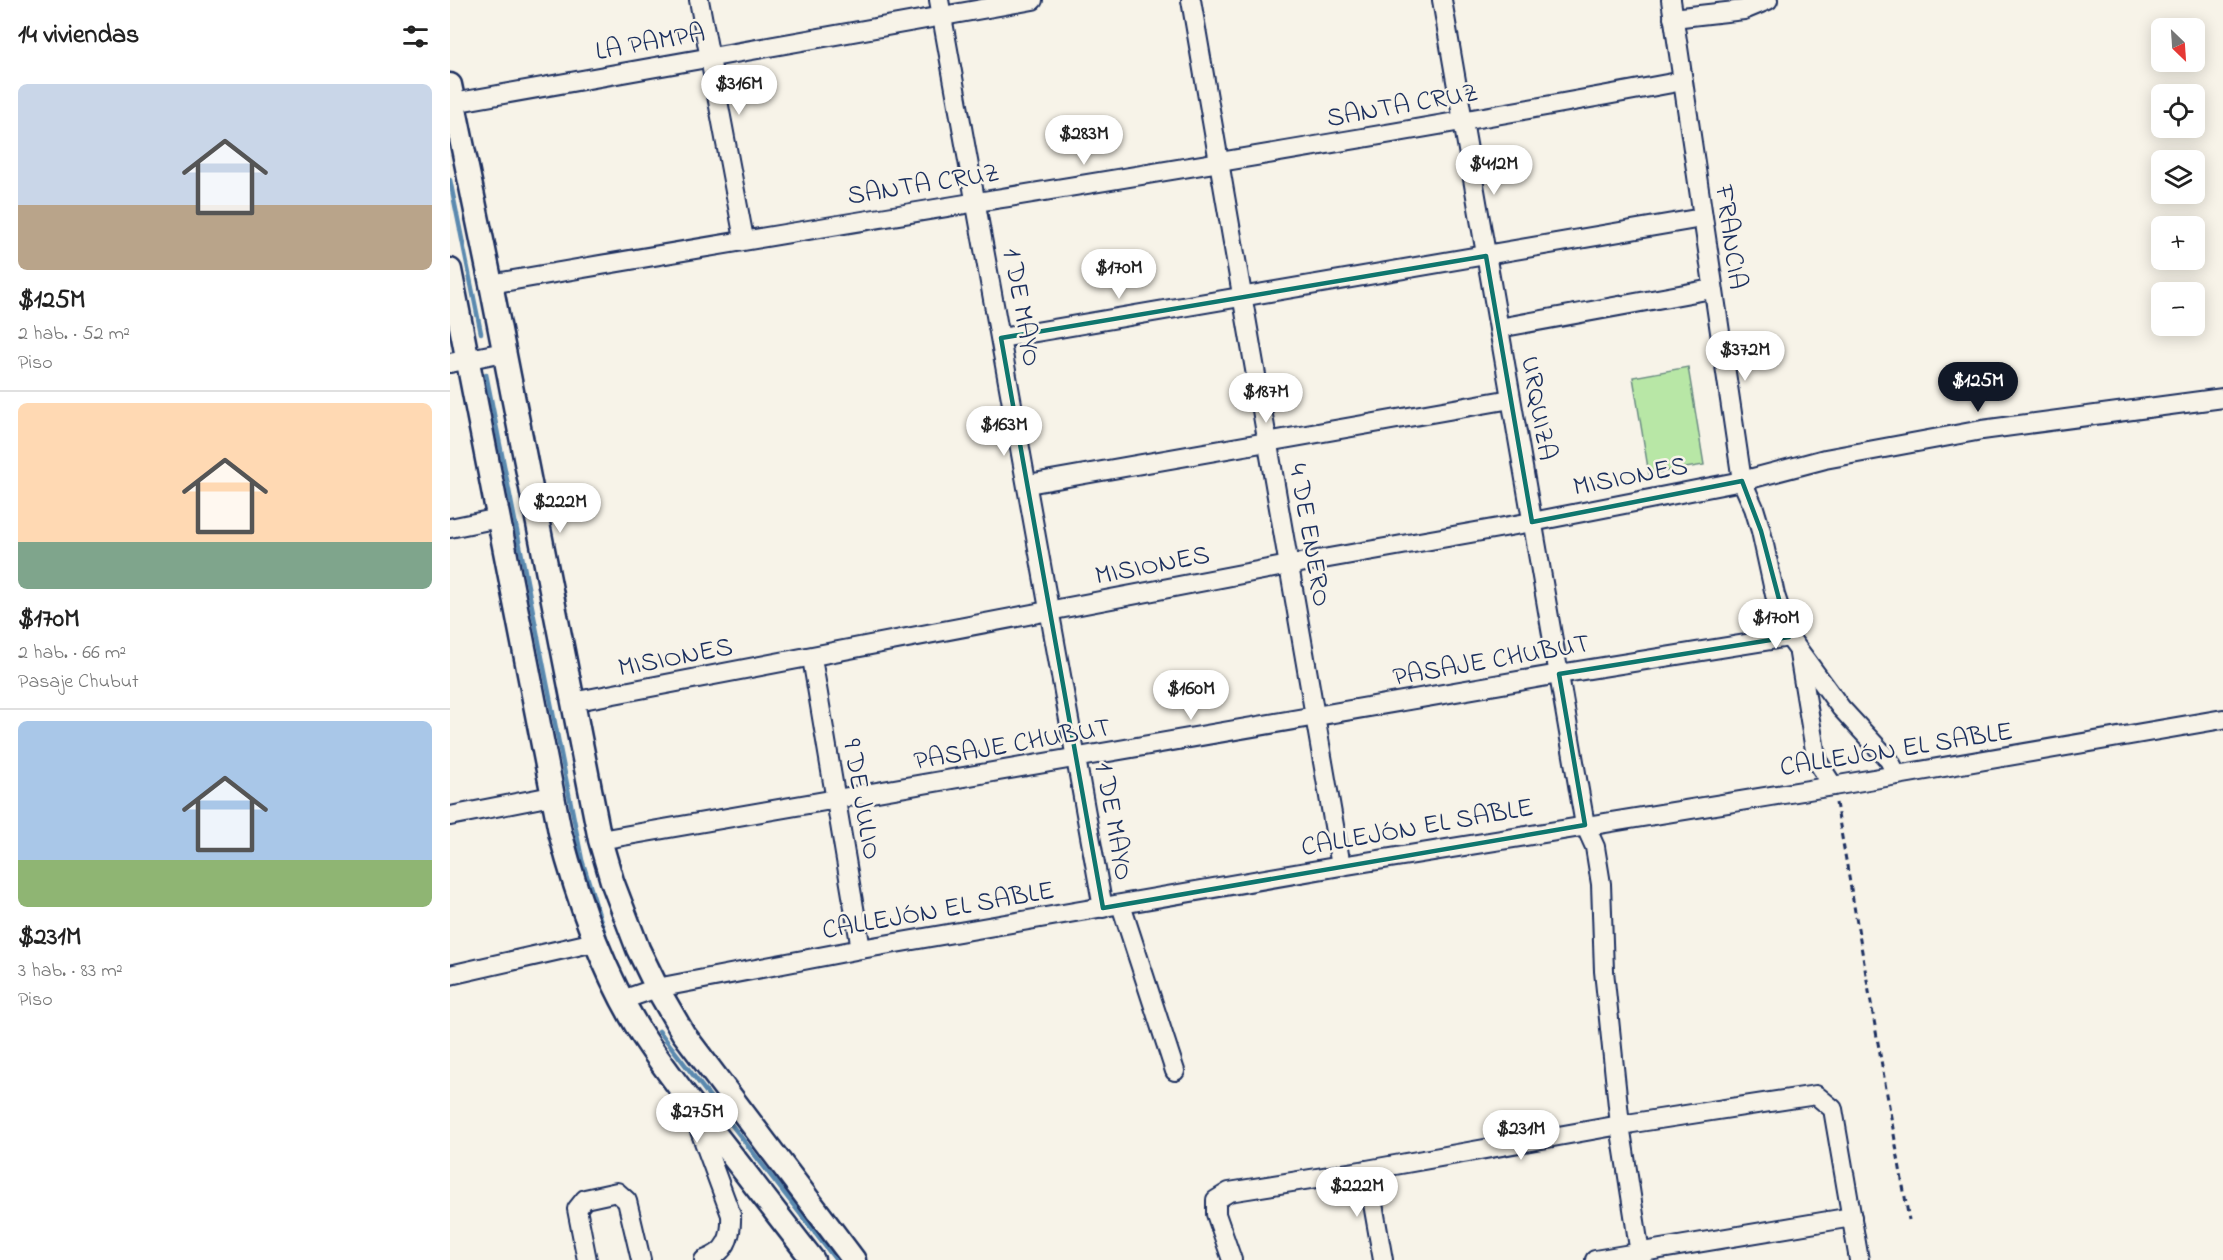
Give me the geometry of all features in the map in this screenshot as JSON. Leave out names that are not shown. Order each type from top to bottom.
[{"type":"main road","points":[[452,94],[600,840],[624,915],[657,988],[683,1033],[854,1260]]},
{"type":"main road","points":[[450,270],[459,361],[499,518],[552,796],[568,864],[595,942],[622,1000],[640,1031],[688,1099],[813,1260]]},
{"type":"street","points":[[699,0],[744,239]]},
{"type":"street","name":"LA PAMPA","points":[[452,94],[710,58],[940,8],[1033,0]]},
{"type":"street","name":"4 DE ENERO","points":[[1191,0],[1341,866]]},
{"type":"street","name":"URQUIZA","points":[[1442,0],[1585,825],[1595,847],[1601,884],[1604,971],[1620,1125],[1640,1256]]},
{"type":"street","points":[[1672,9],[1744,10],[1768,0]]},
{"type":"street","name":"1 DE MAYO","points":[[940,8],[1076,759],[1112,906],[1175,1071]]},
{"type":"street","name":"FRANCIA","points":[[1672,9],[1742,481],[1754,508],[1775,595],[1794,644]]},
{"type":"street","name":"SANTA CRUZ","points":[[491,284],[744,239],[1463,122],[1683,81]]},
{"type":"street","points":[[1001,338],[1702,218]]},
{"type":"street","points":[[1498,328],[1712,289]]},
{"type":"street","points":[[459,361],[504,352]]},
{"type":"street","name":"MISIONES","points":[[572,702],[812,658],[1289,565],[1532,522],[1742,481],[1825,459],[1972,432],[2223,398]]},
{"type":"street","points":[[1028,484],[1511,399]]},
{"type":"street","points":[[450,528],[499,518]]},
{"type":"street","points":[[1794,644],[1847,715],[1889,760],[1897,775]]},
{"type":"street","points":[[1794,644],[1815,750],[1819,764],[1833,786]]},
{"type":"street","name":"PASAJE CHUBUT","points":[[600,840],[1559,675],[1794,644]]},
{"type":"street","name":"9 DE JULIO","points":[[812,658],[861,949]]},
{"type":"street","name":"CALLEJÓN EL SABLE","points":[[622,1000],[657,988],[861,949],[1341,866],[1833,786],[2223,719]]},
{"type":"street","points":[[450,816],[552,796]]},
{"type":"street","points":[[450,975],[595,942]]},
{"type":"street","points":[[1232,1260],[1216,1214],[1216,1200],[1228,1192],[1620,1125],[1816,1095],[1833,1109],[1858,1260]]},
{"type":"street","points":[[688,1099],[731,1215],[732,1232],[725,1248],[712,1258],[704,1260]]},
{"type":"street","points":[[1367,1170],[1383,1260]]},
{"type":"street","points":[[588,1260],[577,1209],[585,1199],[617,1192],[627,1201],[641,1260]]},
{"type":"street","points":[[1595,1260],[1640,1256],[1852,1217]]},
{"type":"path","points":[[1833,786],[1909,1220]]},
{"type":"highlighted area","points":[[1486,256],[1532,522],[1742,481],[1761,531],[1789,637],[1559,674],[1585,825],[1103,908],[1001,338]]},
{"type":"green space","points":[[1688,367],[1704,465],[1649,474],[1633,377]]},
{"type":"waterway","points":[[450,180],[481,333]]},
{"type":"waterway","points":[[486,374],[582,860],[607,941]]},
{"type":"waterway","points":[[659,1031],[836,1260]]}]
